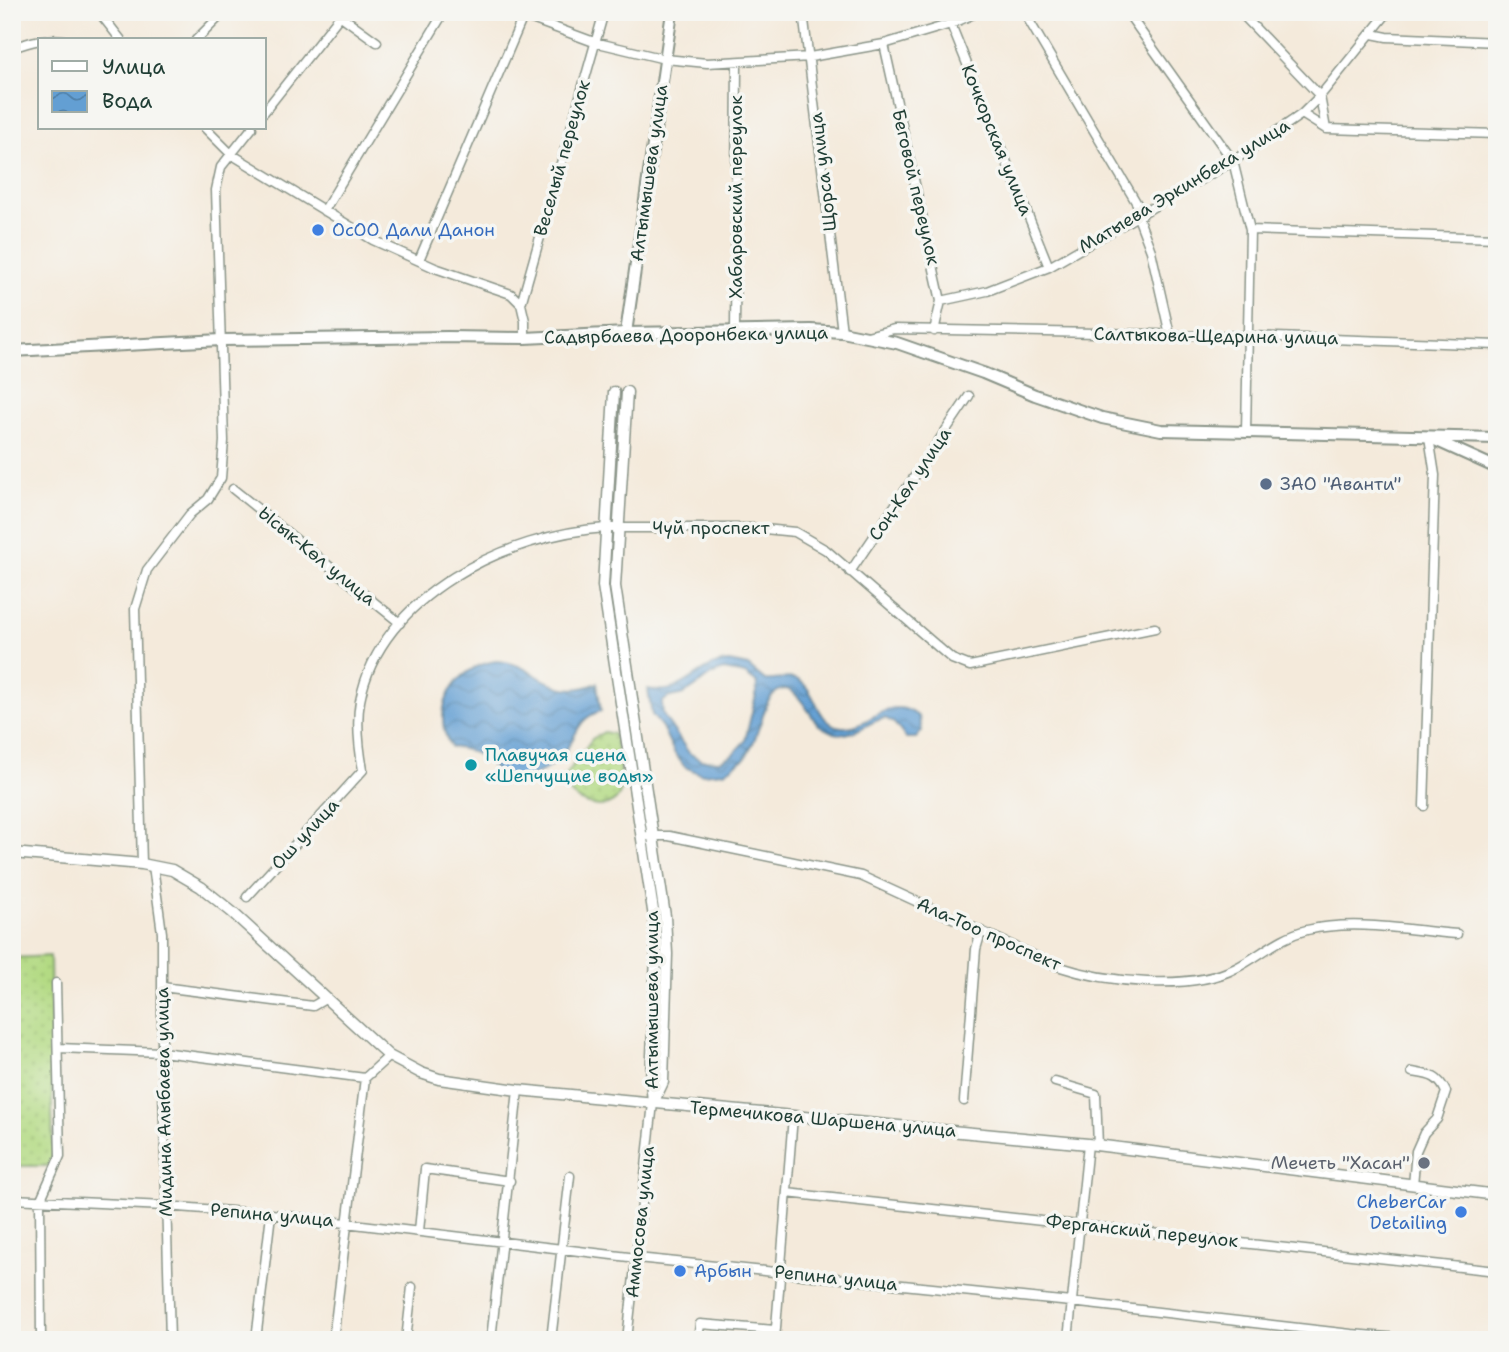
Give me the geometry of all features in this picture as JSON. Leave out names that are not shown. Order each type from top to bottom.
[{"type":"main road","name":"Алтымышева улица","points":[[626,333],[672,12]]},
{"type":"main road","name":"Садырбаева Дооронбека улица","points":[[12,351],[221,341],[525,338],[736,331],[842,332],[898,344],[944,359],[1101,418],[1161,430],[1497,438]]},
{"type":"main road","name":"Садырбаева Дооронбека улица","points":[[1429,437],[1497,468]]},
{"type":"street","points":[[99,12],[118,38]]},
{"type":"street","points":[[198,38],[224,12]]},
{"type":"street","points":[[324,211],[444,12]]},
{"type":"street","points":[[513,12],[594,43],[665,59],[707,63],[810,57],[884,44],[951,24],[978,12]]},
{"type":"street","name":"Веселый переулок","points":[[521,304],[604,12]]},
{"type":"street","name":"Щорса улица","points":[[803,12],[842,332]]},
{"type":"street","name":"Кочкорская улица","points":[[946,12],[1049,267]]},
{"type":"street","points":[[1024,12],[1141,216],[1170,335]]},
{"type":"street","points":[[1127,12],[1233,161],[1250,230],[1246,432]]},
{"type":"street","points":[[1240,12],[1320,96],[1326,129]]},
{"type":"street","name":"Матыева Эркинбека улица","points":[[941,301],[987,290],[1049,267],[1233,161],[1301,114],[1320,96],[1388,12]]},
{"type":"street","points":[[266,109],[342,14],[377,42]]},
{"type":"street","points":[[419,260],[524,15]]},
{"type":"street","points":[[1372,34],[1497,42]]},
{"type":"street","points":[[12,48],[38,40]]},
{"type":"street","name":"Беговой переулок","points":[[884,44],[941,301],[934,331]]},
{"type":"street","name":"Хабаровский переулок","points":[[736,331],[737,63]]},
{"type":"street","points":[[1301,114],[1326,129],[1497,134]]},
{"type":"street","points":[[207,130],[231,154],[373,240],[435,268],[511,294],[521,304],[525,338]]},
{"type":"street","name":"Мидина Алыбаева улица","points":[[170,1340],[165,1206],[162,933],[147,865],[135,609],[147,570],[190,514],[208,499],[220,478],[224,441],[216,190],[221,167],[250,130]]},
{"type":"street","points":[[1250,230],[1497,238]]},
{"type":"street","name":"Салтыкова-Щедрина улица","points":[[866,337],[894,329],[1249,336],[1497,345]]},
{"type":"street","name":"Алтымышева улица","points":[[614,392],[603,571],[604,594],[654,917],[656,955],[651,1082],[653,1103]]},
{"type":"street","name":"Алтымышева улица","points":[[627,392],[615,593],[654,835],[665,916],[667,954],[663,1082],[653,1103]]},
{"type":"street","name":"Соң-Көл улица","points":[[850,572],[969,396]]},
{"type":"street","points":[[1424,806],[1435,475],[1429,437]]},
{"type":"street","name":"Ысык-Көл улица","points":[[233,489],[400,624]]},
{"type":"street","name":"Чүй проспект","points":[[363,771],[358,736],[360,699],[374,662],[400,624],[418,604],[454,577],[492,556],[526,542],[562,533],[606,528],[783,529],[794,532],[816,543],[952,659],[970,666],[1155,628]]},
{"type":"street","name":"Ош улица","points":[[247,897],[363,771]]},
{"type":"street","name":"Ала-Тоо проспект","points":[[642,836],[654,835],[853,873],[1073,971],[1170,983],[1204,980],[1222,974],[1283,939],[1320,928],[1351,925],[1457,934]]},
{"type":"street","name":"Термечикова Шаршена улица","points":[[12,853],[147,865],[172,870],[201,887],[232,912],[389,1056],[439,1079],[518,1090],[1093,1145],[1497,1195]]},
{"type":"street","points":[[964,1101],[976,949],[981,932]]},
{"type":"street","points":[[41,1340],[40,1201],[60,1156],[56,983]]},
{"type":"street","points":[[162,987],[313,1006],[325,999]]},
{"type":"street","points":[[58,1048],[162,1052],[365,1078]]},
{"type":"street","points":[[333,1340],[365,1078],[389,1056]]},
{"type":"street","points":[[1412,1072],[1429,1074],[1441,1081],[1446,1092],[1437,1119],[1424,1133],[1416,1151],[1413,1185]]},
{"type":"street","points":[[1055,1082],[1096,1094],[1093,1145],[1079,1224],[1068,1340]]},
{"type":"street","points":[[491,1340],[518,1090]]},
{"type":"street","name":"Аммосова улица","points":[[627,1340],[653,1103]]},
{"type":"street","points":[[775,1340],[793,1116]]},
{"type":"street","points":[[419,1231],[425,1169],[510,1181]]},
{"type":"street","points":[[551,1340],[570,1176]]},
{"type":"street","name":"Ферганский переулок","points":[[787,1193],[1497,1271]]},
{"type":"street","name":"Репина улица","points":[[12,1199],[271,1214],[637,1258],[1423,1340]]},
{"type":"street","points":[[256,1340],[271,1214]]},
{"type":"street","points":[[406,1340],[412,1287]]},
{"type":"street","points":[[698,1340],[700,1324],[775,1329]]},
{"type":"green space","points":[[604,732],[614,734],[621,770],[621,790],[609,804],[590,805],[572,795],[564,778],[592,739]]},
{"type":"green space","points":[[50,956],[53,1166],[12,1166],[12,958]]},
{"type":"water","points":[[496,661],[523,668],[556,686],[568,689],[597,683],[601,711],[582,723],[565,751],[550,766],[533,775],[513,780],[502,781],[493,767],[481,757],[467,750],[451,747],[445,733],[443,718],[450,692],[469,672]]},
{"type":"water","points":[[729,662],[748,666],[765,680],[798,680],[810,692],[821,714],[833,725],[852,726],[879,713],[898,708],[908,710],[919,717],[922,731],[916,738],[906,738],[894,723],[885,718],[852,732],[834,733],[819,725],[797,696],[784,689],[776,692],[768,701],[745,758],[724,772],[701,774],[685,767],[675,754],[662,727],[652,715],[648,689],[671,689],[717,664]],"holes":[[[724,670],[745,674],[757,683],[745,741],[732,755],[720,761],[701,760],[689,753],[663,715],[664,700],[683,694]]]},
{"type":"place","name":"ОсОО Дали Данон","points":[[318,230]]},
{"type":"place","name":"ЗАО \"Аванти\"","points":[[1266,484]]},
{"type":"place","name":"Плавучая сцена «Шепчущие воды»","points":[[471,765]]},
{"type":"place","name":"Мечеть \"Хасан\"","points":[[1424,1163]]},
{"type":"place","name":"CheberCar Detailing","points":[[1461,1212]]},
{"type":"place","name":"Арбын","points":[[680,1271]]}]
